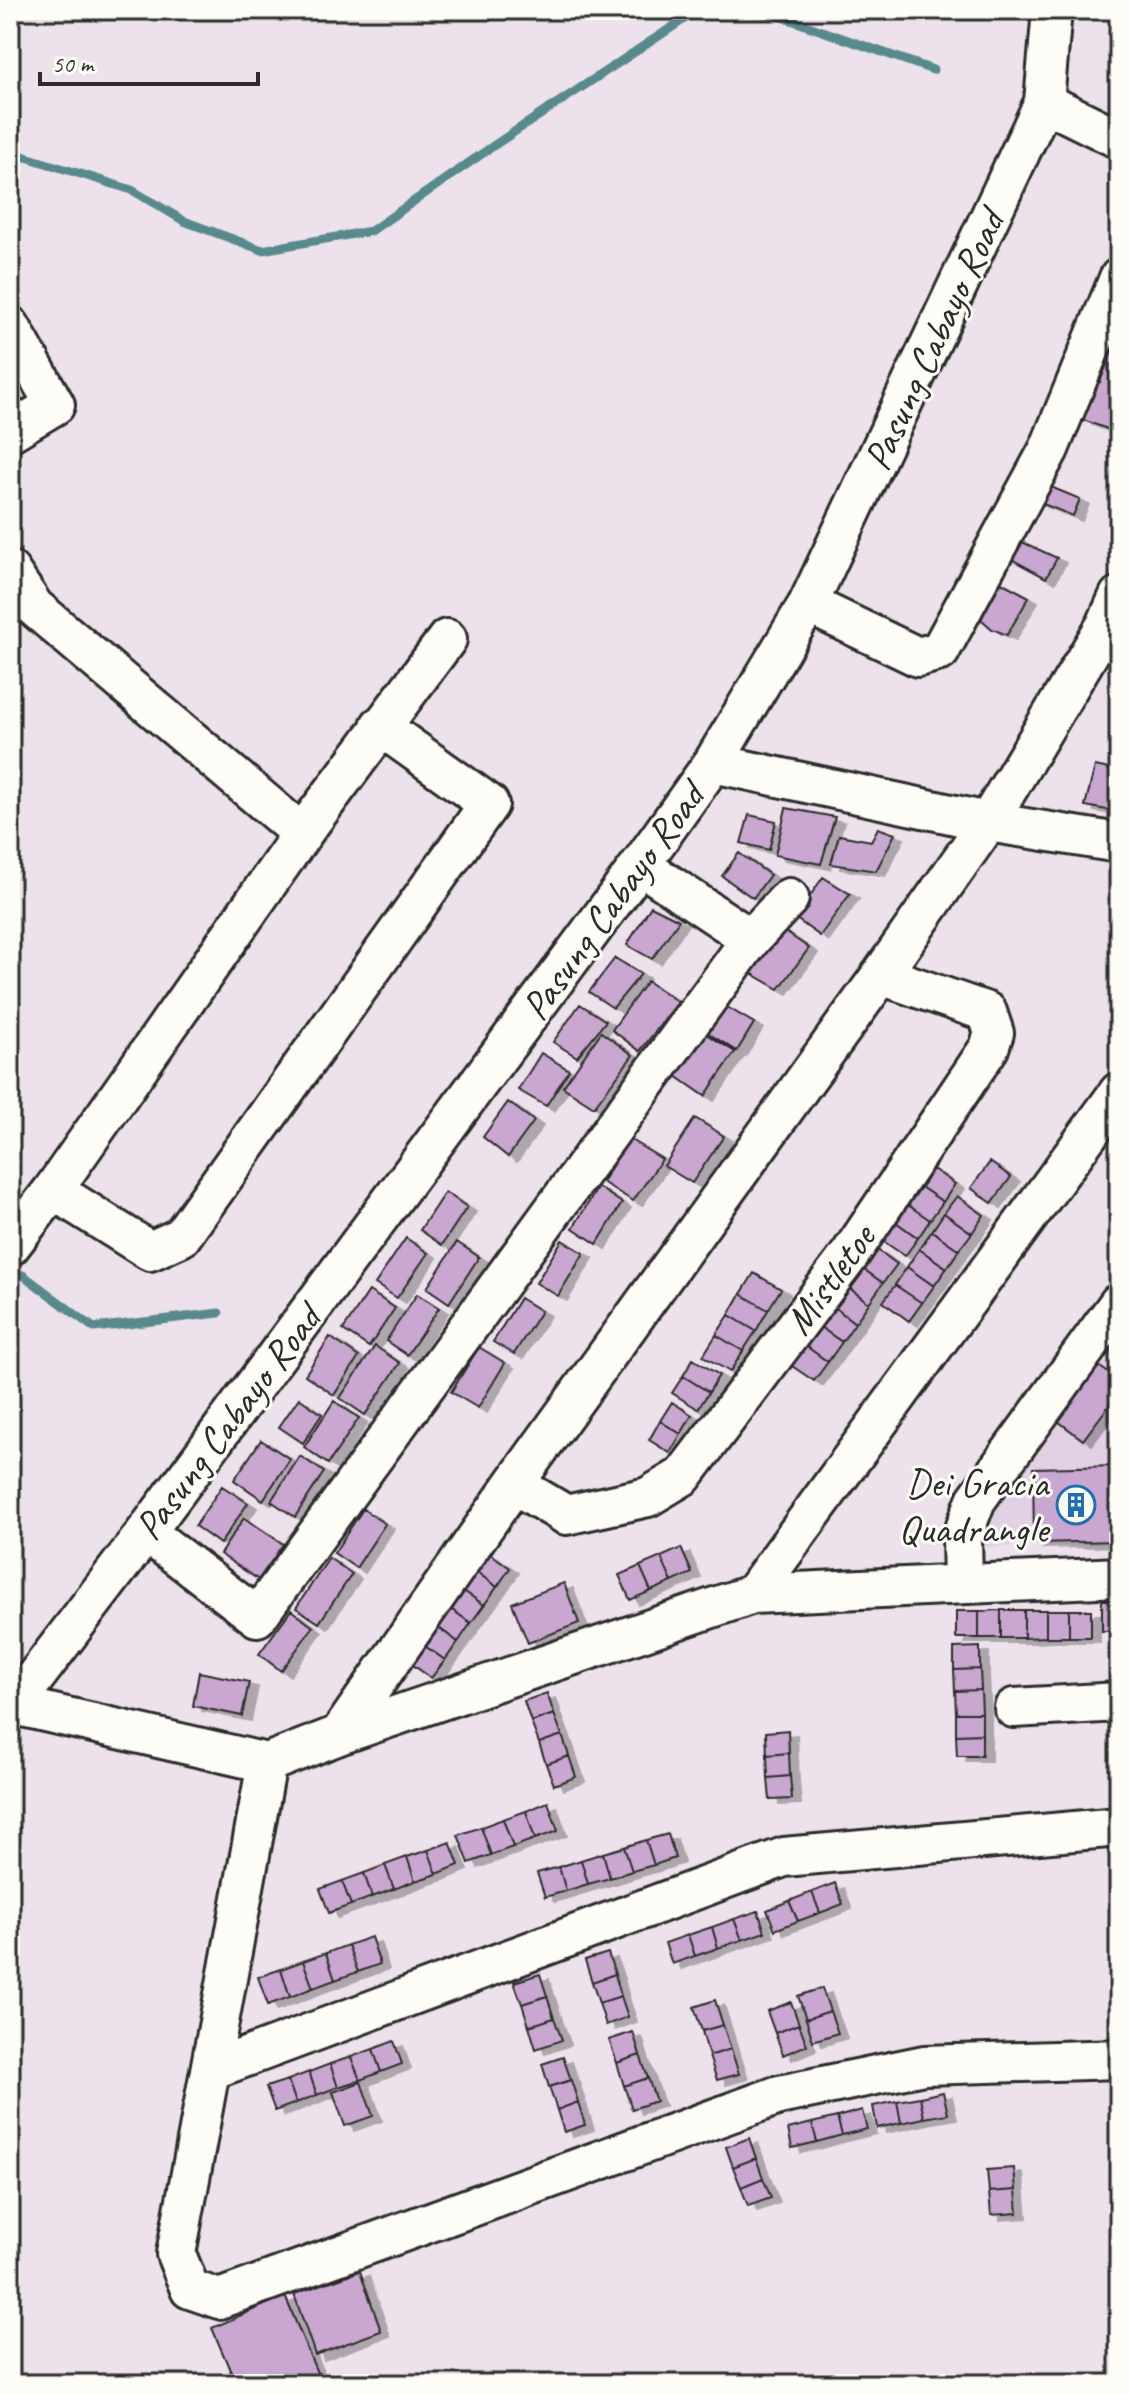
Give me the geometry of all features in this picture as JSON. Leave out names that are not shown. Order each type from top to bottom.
[{"type":"street","name":"Pasung Cabayo Road","points":[[12,1704],[146,1532],[713,763],[808,604],[1044,102],[1052,10]]},
{"type":"street","points":[[1044,102],[1119,139]]},
{"type":"street","points":[[808,604],[918,657],[940,651],[1049,449],[1119,278]]},
{"type":"street","points":[[10,326],[55,405],[10,432]]},
{"type":"street","points":[[10,571],[22,610],[302,834]]},
{"type":"street","points":[[339,1735],[514,1484],[988,822],[1115,617]]},
{"type":"street","points":[[10,1246],[53,1190],[302,834],[447,639]]},
{"type":"street","points":[[53,1190],[150,1251],[181,1237],[489,804],[380,726]]},
{"type":"street","points":[[713,763],[988,822],[1119,843]]},
{"type":"street","points":[[640,865],[751,939]]},
{"type":"street","points":[[146,1532],[257,1617],[751,939],[789,898]]},
{"type":"street","name":"Mistletoe","points":[[514,1484],[566,1515],[648,1497],[683,1476],[849,1256],[989,1048],[994,1033],[987,1012],[881,975]]},
{"type":"street","points":[[753,1594],[1119,1092]]},
{"type":"street","points":[[963,1583],[962,1537],[976,1500],[1119,1303]]},
{"type":"street","points":[[12,1704],[267,1763],[339,1735],[753,1594],[1119,1577]]},
{"type":"street","points":[[1014,1708],[1119,1702]]},
{"type":"street","points":[[267,1763],[176,2254],[190,2289],[219,2299],[779,2095],[924,2065],[1119,2059]]},
{"type":"street","points":[[211,2070],[784,1857],[1119,1827]]},
{"type":"shaded area","points":[[1119,1316],[1119,1544],[974,1547],[992,1503]]},
{"type":"building","points":[[1119,334],[1119,411],[1110,430],[1083,420],[1090,402],[1077,396],[1085,377],[1100,382]]},
{"type":"building","points":[[1046,485],[1080,499],[1073,516],[1038,502]]},
{"type":"building","points":[[1020,541],[1057,558],[1046,578],[1011,559]]},
{"type":"building","points":[[1001,582],[1029,597],[1007,635],[992,629],[981,619]]},
{"type":"building","points":[[1095,766],[1119,771],[1119,820],[1112,818],[1113,811],[1085,806]]},
{"type":"building","points":[[786,808],[835,817],[821,864],[775,855]]},
{"type":"building","points":[[749,815],[776,821],[769,850],[741,843]]},
{"type":"building","points":[[878,828],[895,834],[876,871],[831,864],[839,835],[871,841]]},
{"type":"building","points":[[739,853],[770,875],[753,898],[722,876]]},
{"type":"building","points":[[823,877],[850,894],[820,936],[795,918]]},
{"type":"building","points":[[651,906],[679,920],[652,959],[627,945]]},
{"type":"building","points":[[781,929],[809,948],[779,989],[751,973]]},
{"type":"building","points":[[615,958],[641,974],[613,1008],[589,992]]},
{"type":"building","points":[[647,981],[678,1002],[640,1051],[612,1030]]},
{"type":"building","points":[[720,1003],[754,1023],[737,1051],[701,1029]]},
{"type":"building","points":[[580,1004],[606,1021],[577,1057],[553,1042]]},
{"type":"building","points":[[601,1032],[633,1055],[594,1107],[563,1087]]},
{"type":"building","points":[[705,1033],[735,1052],[705,1096],[676,1076]]},
{"type":"building","points":[[541,1053],[569,1070],[546,1106],[518,1090]]},
{"type":"building","points":[[508,1102],[534,1121],[508,1157],[483,1137]]},
{"type":"building","points":[[695,1118],[724,1136],[692,1183],[664,1166]]},
{"type":"building","points":[[629,1139],[662,1159],[633,1201],[602,1182]]},
{"type":"building","points":[[990,1162],[1011,1177],[992,1203],[971,1188]]},
{"type":"building","points":[[933,1169],[955,1184],[943,1202],[921,1187]]},
{"type":"building","points":[[598,1187],[622,1203],[597,1244],[573,1228]]},
{"type":"building","points":[[921,1187],[943,1202],[930,1220],[908,1205]]},
{"type":"building","points":[[445,1192],[467,1207],[442,1245],[420,1230]]},
{"type":"building","points":[[957,1196],[984,1215],[972,1233],[944,1213]]},
{"type":"building","points":[[908,1205],[930,1220],[918,1238],[896,1222]]},
{"type":"building","points":[[944,1213],[972,1233],[959,1250],[932,1231]]},
{"type":"building","points":[[896,1222],[918,1238],[905,1256],[883,1241]]},
{"type":"building","points":[[932,1231],[959,1250],[947,1268],[919,1249]]},
{"type":"building","points":[[406,1238],[428,1253],[397,1298],[375,1284]]},
{"type":"building","points":[[562,1240],[584,1253],[558,1296],[536,1283]]},
{"type":"building","points":[[457,1242],[479,1257],[449,1303],[427,1288]]},
{"type":"building","points":[[875,1248],[897,1264],[883,1283],[862,1268]]},
{"type":"building","points":[[919,1249],[947,1268],[934,1286],[907,1267]]},
{"type":"building","points":[[907,1267],[934,1286],[922,1303],[895,1285]]},
{"type":"building","points":[[862,1268],[883,1283],[869,1303],[848,1287]]},
{"type":"building","points":[[754,1273],[781,1289],[768,1310],[741,1294]]},
{"type":"building","points":[[895,1285],[922,1303],[909,1321],[883,1302]]},
{"type":"building","points":[[848,1287],[869,1303],[855,1323],[834,1307]]},
{"type":"building","points":[[369,1291],[395,1308],[369,1347],[343,1330]]},
{"type":"building","points":[[417,1294],[439,1308],[407,1355],[386,1341]]},
{"type":"building","points":[[741,1294],[768,1310],[756,1331],[729,1315]]},
{"type":"building","points":[[520,1298],[541,1311],[514,1354],[493,1342]]},
{"type":"building","points":[[834,1307],[855,1323],[842,1342],[820,1327]]},
{"type":"building","points":[[729,1315],[756,1331],[743,1351],[716,1335]]},
{"type":"building","points":[[820,1327],[842,1342],[828,1362],[806,1346]]},
{"type":"building","points":[[716,1335],[743,1351],[730,1372],[703,1356]]},
{"type":"building","points":[[330,1337],[359,1357],[334,1395],[305,1375]]},
{"type":"building","points":[[375,1346],[400,1363],[365,1415],[340,1398]]},
{"type":"building","points":[[806,1346],[828,1362],[814,1381],[792,1366]]},
{"type":"building","points":[[479,1347],[505,1363],[478,1408],[451,1392]]},
{"type":"building","points":[[693,1359],[719,1375],[709,1392],[683,1376]]},
{"type":"building","points":[[1099,1366],[1119,1381],[1119,1392],[1083,1440],[1058,1421]]},
{"type":"building","points":[[683,1376],[709,1392],[698,1409],[672,1393]]},
{"type":"building","points":[[299,1398],[322,1414],[303,1443],[279,1427]]},
{"type":"building","points":[[334,1401],[359,1418],[328,1464],[304,1447]]},
{"type":"building","points":[[672,1402],[692,1415],[681,1434],[660,1421]]},
{"type":"building","points":[[660,1421],[681,1434],[670,1453],[649,1440]]},
{"type":"building","points":[[261,1440],[290,1459],[263,1500],[234,1480]]},
{"type":"building","points":[[300,1456],[324,1472],[295,1517],[271,1501]]},
{"type":"building","name":"Dei Gracia Quadrangle","points":[[1119,1466],[1119,1541],[1034,1543],[1033,1468]]},
{"type":"building","points":[[222,1486],[248,1503],[220,1544],[195,1526]]},
{"type":"building","points":[[363,1509],[385,1524],[356,1568],[334,1553]]},
{"type":"building","points":[[244,1518],[283,1544],[259,1580],[220,1554]]},
{"type":"building","points":[[681,1548],[692,1573],[672,1582],[661,1557]]},
{"type":"building","points":[[488,1552],[510,1568],[497,1587],[474,1570]]},
{"type":"building","points":[[661,1557],[672,1582],[651,1591],[640,1566]]},
{"type":"building","points":[[329,1558],[352,1574],[319,1623],[296,1608]]},
{"type":"building","points":[[640,1566],[651,1591],[630,1600],[619,1575]]},
{"type":"building","points":[[474,1570],[497,1587],[484,1605],[461,1589]]},
{"type":"building","points":[[564,1583],[579,1623],[528,1643],[512,1603]]},
{"type":"building","points":[[461,1589],[484,1605],[471,1623],[448,1607]]},
{"type":"building","points":[[1102,1600],[1119,1600],[1119,1631],[1102,1631]]},
{"type":"building","points":[[448,1607],[471,1623],[458,1642],[435,1625]]},
{"type":"building","points":[[291,1610],[313,1627],[281,1671],[259,1654]]},
{"type":"building","points":[[1001,1610],[1024,1610],[1024,1638],[1001,1638]]},
{"type":"building","points":[[1001,1610],[1001,1638],[979,1638],[979,1611]]},
{"type":"building","points":[[1024,1610],[1046,1610],[1046,1637],[1024,1638]]},
{"type":"building","points":[[1046,1610],[1069,1610],[1069,1637],[1046,1637]]},
{"type":"building","points":[[1069,1610],[1091,1610],[1091,1637],[1069,1637]]},
{"type":"building","points":[[956,1611],[979,1611],[979,1638],[956,1638]]},
{"type":"building","points":[[435,1625],[458,1642],[445,1660],[422,1644]]},
{"type":"building","points":[[422,1644],[445,1660],[431,1678],[409,1662]]},
{"type":"building","points":[[980,1647],[980,1669],[954,1670],[954,1648]]},
{"type":"building","points":[[980,1669],[981,1690],[955,1691],[954,1670]]},
{"type":"building","points":[[199,1672],[249,1682],[242,1716],[193,1706]]},
{"type":"building","points":[[981,1690],[982,1713],[956,1713],[955,1691]]},
{"type":"building","points":[[547,1693],[554,1714],[531,1722],[524,1701]]},
{"type":"building","points":[[956,1713],[982,1713],[982,1734],[956,1735]]},
{"type":"building","points":[[554,1714],[562,1735],[539,1743],[531,1722]]},
{"type":"building","points":[[788,1730],[789,1753],[767,1755],[766,1732]]},
{"type":"building","points":[[982,1734],[982,1756],[957,1756],[956,1735]]},
{"type":"building","points":[[562,1735],[569,1756],[546,1764],[539,1743]]},
{"type":"building","points":[[789,1753],[790,1776],[768,1778],[767,1755]]},
{"type":"building","points":[[569,1756],[576,1777],[554,1785],[546,1764]]},
{"type":"building","points":[[790,1776],[792,1799],[770,1800],[768,1778]]},
{"type":"building","points":[[548,1802],[558,1831],[535,1839],[526,1811]]},
{"type":"building","points":[[526,1811],[535,1839],[513,1847],[503,1819]]},
{"type":"building","points":[[503,1819],[513,1847],[491,1855],[481,1827]]},
{"type":"building","points":[[481,1827],[491,1855],[469,1863],[458,1835]]},
{"type":"building","points":[[668,1834],[675,1858],[654,1865],[646,1840]]},
{"type":"building","points":[[646,1840],[654,1865],[632,1871],[624,1847]]},
{"type":"building","points":[[450,1842],[459,1865],[437,1874],[428,1850]]},
{"type":"building","points":[[624,1847],[632,1871],[610,1878],[603,1853]]},
{"type":"building","points":[[428,1850],[437,1874],[415,1881],[407,1857]]},
{"type":"building","points":[[603,1853],[610,1878],[588,1884],[581,1860]]},
{"type":"building","points":[[407,1857],[415,1881],[394,1889],[385,1865]]},
{"type":"building","points":[[581,1860],[588,1884],[566,1891],[559,1867]]},
{"type":"building","points":[[385,1865],[394,1889],[372,1897],[364,1873]]},
{"type":"building","points":[[559,1867],[566,1891],[545,1897],[537,1873]]},
{"type":"building","points":[[364,1873],[372,1897],[351,1905],[342,1881]]},
{"type":"building","points":[[342,1881],[351,1905],[329,1913],[320,1889]]},
{"type":"building","points":[[835,1883],[843,1904],[820,1913],[812,1892]]},
{"type":"building","points":[[812,1892],[820,1913],[798,1921],[789,1901]]},
{"type":"building","points":[[789,1901],[798,1921],[775,1930],[767,1910]]},
{"type":"building","points":[[758,1911],[765,1932],[742,1940],[734,1919]]},
{"type":"building","points":[[734,1919],[742,1940],[718,1948],[712,1927]]},
{"type":"building","points":[[712,1927],[718,1948],[695,1956],[688,1935]]},
{"type":"building","points":[[688,1935],[695,1956],[672,1964],[665,1943]]},
{"type":"building","points":[[371,1937],[380,1964],[358,1972],[348,1945]]},
{"type":"building","points":[[348,1945],[358,1972],[335,1980],[326,1953]]},
{"type":"building","points":[[326,1953],[335,1980],[313,1988],[303,1961]]},
{"type":"building","points":[[608,1953],[615,1974],[592,1982],[585,1960]]},
{"type":"building","points":[[303,1961],[313,1988],[290,1997],[281,1969]]},
{"type":"building","points":[[281,1969],[290,1997],[268,2005],[258,1977]]},
{"type":"building","points":[[540,1974],[547,1996],[522,2004],[514,1982]]},
{"type":"building","points":[[615,1974],[621,1996],[599,2003],[592,1982]]},
{"type":"building","points":[[822,1988],[830,2011],[806,2019],[798,1996]]},
{"type":"building","points":[[547,1996],[554,2018],[529,2026],[522,2004]]},
{"type":"building","points":[[621,1996],[628,2017],[606,2025],[599,2003]]},
{"type":"building","points":[[715,2000],[723,2025],[702,2031],[694,2007]]},
{"type":"building","points":[[791,2002],[799,2024],[775,2033],[767,2011]]},
{"type":"building","points":[[830,2011],[838,2033],[813,2041],[806,2019]]},
{"type":"building","points":[[554,2018],[562,2040],[536,2049],[529,2026]]},
{"type":"building","points":[[799,2024],[807,2045],[783,2055],[775,2033]]},
{"type":"building","points":[[723,2025],[731,2049],[709,2056],[702,2031]]},
{"type":"building","points":[[633,2032],[640,2055],[617,2063],[609,2040]]},
{"type":"building","points":[[394,2041],[402,2064],[381,2072],[373,2049]]},
{"type":"building","points":[[373,2049],[381,2072],[360,2080],[351,2057]]},
{"type":"building","points":[[731,2049],[739,2074],[717,2080],[709,2056]]},
{"type":"building","points":[[640,2055],[648,2078],[624,2086],[617,2063]]},
{"type":"building","points":[[351,2057],[360,2080],[338,2087],[330,2064]]},
{"type":"building","points":[[563,2057],[571,2080],[549,2087],[542,2064]]},
{"type":"building","points":[[330,2064],[338,2087],[317,2095],[309,2072]]},
{"type":"building","points":[[309,2072],[317,2095],[296,2103],[288,2080]]},
{"type":"building","points":[[648,2078],[656,2101],[632,2109],[624,2086]]},
{"type":"building","points":[[288,2080],[296,2103],[275,2111],[266,2087]]},
{"type":"building","points":[[571,2080],[578,2102],[557,2110],[549,2087]]},
{"type":"building","points":[[361,2082],[373,2116],[345,2126],[333,2092]]},
{"type":"building","points":[[943,2092],[948,2114],[924,2118],[920,2097]]},
{"type":"building","points":[[920,2097],[924,2118],[901,2123],[897,2101]]},
{"type":"building","points":[[897,2101],[901,2123],[877,2128],[873,2106]]},
{"type":"building","points":[[578,2102],[585,2125],[564,2132],[557,2110]]},
{"type":"building","points":[[862,2110],[867,2129],[842,2135],[837,2117]]},
{"type":"building","points":[[837,2117],[842,2135],[817,2142],[812,2123]]},
{"type":"building","points":[[812,2123],[817,2142],[792,2148],[788,2129]]},
{"type":"building","points":[[749,2138],[756,2158],[733,2167],[726,2147]]},
{"type":"building","points":[[756,2158],[763,2178],[741,2187],[733,2167]]},
{"type":"building","points":[[1014,2168],[1016,2190],[989,2192],[987,2170]]},
{"type":"building","points":[[763,2178],[771,2198],[748,2206],[741,2187]]},
{"type":"building","points":[[1016,2190],[1018,2213],[991,2215],[989,2192]]},
{"type":"building","points":[[360,2271],[381,2331],[315,2355],[294,2294]]},
{"type":"building","points":[[285,2296],[318,2375],[296,2384],[236,2384],[212,2328]]},
{"type":"waterway","points":[[10,152],[132,190],[184,221],[262,250],[371,231],[698,10]]},
{"type":"waterway","points":[[721,10],[777,15],[933,70]]},
{"type":"waterway","points":[[23,1275],[94,1328],[219,1313]]},
{"type":"place","name":"Dei Gracia Quadrangle","points":[[1076,1505]]}]
